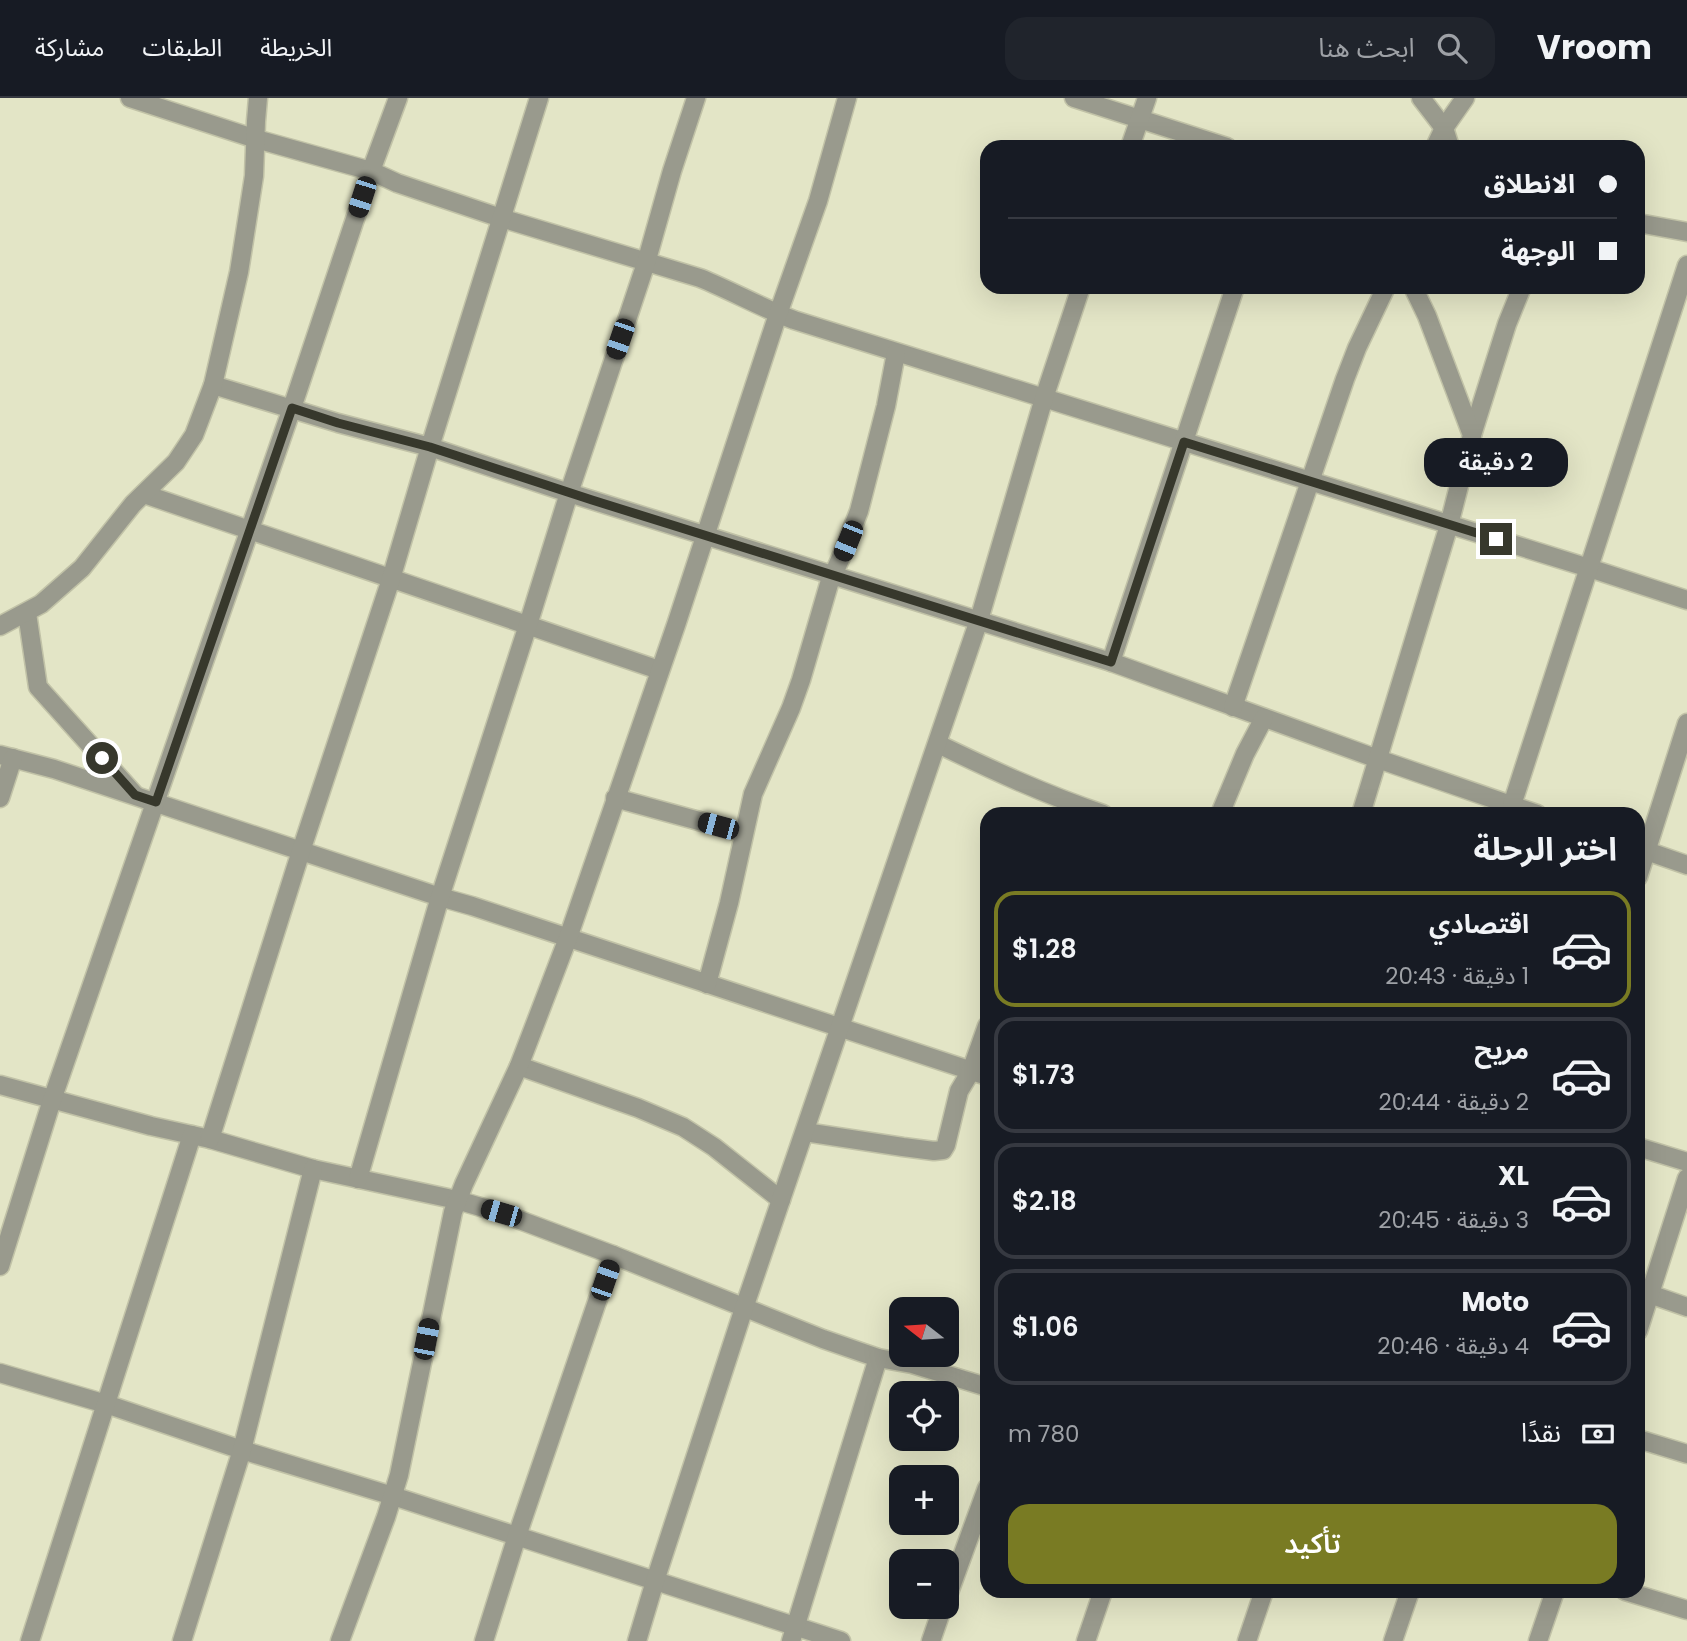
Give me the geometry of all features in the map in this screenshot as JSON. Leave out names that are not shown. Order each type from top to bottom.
[{"type":"street","points":[[130,98],[256,139],[370,171],[397,183],[501,218],[700,278],[778,314],[896,353],[1687,600]]},
{"type":"street","points":[[0,626],[27,613],[53,595],[82,568],[133,504],[176,462],[194,435],[205,411],[221,359],[239,272],[254,176],[258,98]]},
{"type":"street","points":[[0,1266],[52,1100],[292,408],[370,171],[398,98]]},
{"type":"street","points":[[210,1139],[391,579],[539,98]]},
{"type":"street","points":[[358,1178],[440,897],[569,492],[646,262],[696,98]]},
{"type":"street","points":[[340,1641],[399,1475],[457,1200],[519,1066],[568,938],[818,201],[847,98]]},
{"type":"street","points":[[1074,98],[1206,140]]},
{"type":"street","points":[[1131,140],[1147,98]]},
{"type":"street","points":[[1422,98],[1444,128],[1448,140]]},
{"type":"street","points":[[1438,140],[1465,98]]},
{"type":"street","points":[[1645,224],[1687,232]]},
{"type":"street","points":[[1512,805],[1589,568],[1679,318],[1687,265]]},
{"type":"street","points":[[637,1641],[744,1308],[979,620],[1044,398],[1079,294]]},
{"type":"street","points":[[1111,662],[1233,294]]},
{"type":"street","points":[[1233,707],[1345,379],[1383,294]]},
{"type":"street","points":[[1416,294],[1472,435]]},
{"type":"street","points":[[1363,807],[1449,525],[1472,435],[1519,294]]},
{"type":"street","points":[[707,984],[729,903],[753,794],[781,732],[800,680],[832,574],[848,541],[867,484],[896,353]]},
{"type":"street","points":[[213,385],[338,423],[430,447],[1111,662],[1518,807]]},
{"type":"street","points":[[144,494],[659,670]]},
{"type":"street","points":[[27,613],[38,687],[135,795]]},
{"type":"street","points":[[1223,807],[1264,718]]},
{"type":"street","points":[[1645,841],[1687,723]]},
{"type":"street","points":[[938,744],[1062,807]]},
{"type":"street","points":[[0,798],[6,756],[54,769],[979,1074]]},
{"type":"street","points":[[615,798],[743,833]]},
{"type":"street","points":[[1645,850],[1687,865]]},
{"type":"street","points":[[519,1066],[638,1108],[683,1127],[714,1147],[781,1200]]},
{"type":"street","points":[[805,1132],[903,1147],[942,1150],[946,1145],[959,1091],[979,1074]]},
{"type":"street","points":[[0,1085],[151,1126],[210,1139],[313,1169],[457,1200],[501,1213],[823,1339],[980,1385]]},
{"type":"street","points":[[30,1641],[192,1135]]},
{"type":"street","points":[[1645,1149],[1687,1163]]},
{"type":"street","points":[[182,1641],[242,1450],[313,1169]]},
{"type":"street","points":[[1645,1289],[1687,1178]]},
{"type":"street","points":[[484,1641],[613,1255]]},
{"type":"street","points":[[1645,1292],[1687,1307]]},
{"type":"street","points":[[793,1634],[878,1357]]},
{"type":"street","points":[[0,1373],[106,1404],[655,1581],[793,1634],[841,1641]]},
{"type":"street","points":[[1645,1441],[1687,1454]]},
{"type":"street","points":[[959,1565],[980,1507]]},
{"type":"street","points":[[1645,1597],[1687,1610]]},
{"type":"street","points":[[1086,1641],[1101,1598]]},
{"type":"street","points":[[1247,1641],[1262,1598]]},
{"type":"street","points":[[1393,1641],[1408,1598]]},
{"type":"street","points":[[1538,1641],[1553,1598]]},
{"type":"street","points":[[931,1641],[939,1619]]},
{"type":"route","points":[[102,758],[135,795],[156,802],[292,408],[430,447],[1111,662],[1184,442],[1496,539]]}]
